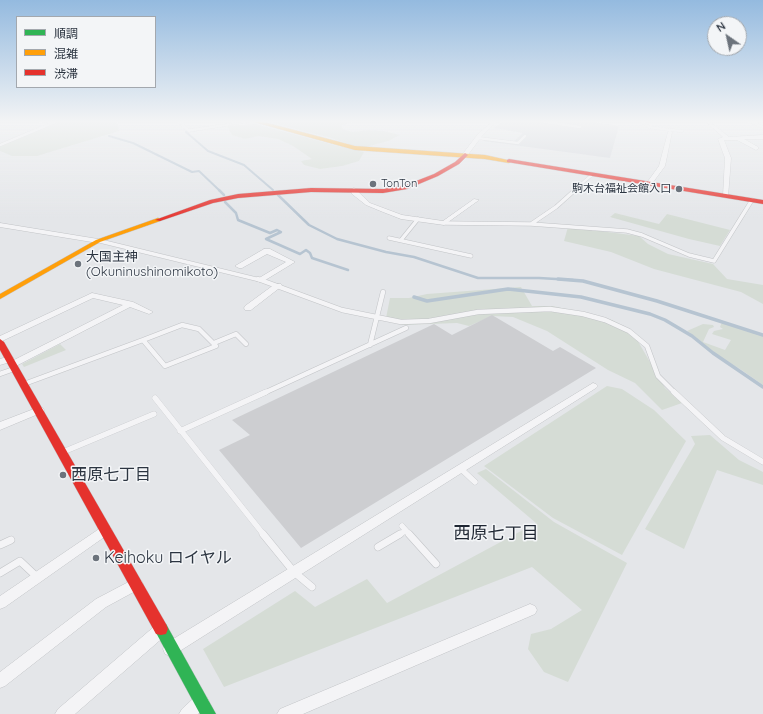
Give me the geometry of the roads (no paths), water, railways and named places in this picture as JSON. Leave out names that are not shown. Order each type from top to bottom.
[{"type":"street","points":[[454,154],[593,174],[763,202]]},
{"type":"street","points":[[649,184],[662,166],[665,154]]},
{"type":"street","points":[[726,196],[728,158],[727,154]]},
{"type":"street","points":[[0,297],[98,241],[221,199],[311,190],[383,191],[407,187],[441,172],[457,163],[465,155]]},
{"type":"street","points":[[354,190],[354,193],[361,199],[376,208],[400,217],[418,220],[444,222],[476,200]]},
{"type":"street","points":[[0,225],[98,241]]},
{"type":"street","points":[[239,266],[266,251],[291,262],[262,280]]},
{"type":"street","points":[[248,308],[278,286]]},
{"type":"street","points":[[149,312],[130,304],[92,295],[0,340],[204,707],[187,714]]},
{"type":"street","points":[[0,362],[13,364],[130,304]]},
{"type":"street","points":[[170,648],[593,386]]},
{"type":"street","points":[[0,426],[39,410]]},
{"type":"street","points":[[0,603],[106,530]]},
{"type":"street","points":[[0,681],[101,604],[136,584]]},
{"type":"street","points":[[285,714],[530,610]]},
{"type":"street","points":[[63,714],[161,630]]},
{"type":"lane","points":[[532,224],[556,207],[593,174]]},
{"type":"lane","points":[[444,222],[532,224],[627,231],[642,235],[689,255],[714,261],[752,200]]},
{"type":"lane","points":[[401,240],[418,220]]},
{"type":"lane","points":[[388,238],[471,256]]},
{"type":"lane","points":[[98,241],[262,280],[316,302],[342,310],[401,322],[429,321],[478,312],[550,309],[583,314],[605,320],[629,331],[646,346],[658,376],[723,438],[763,462]]},
{"type":"lane","points":[[370,345],[378,318],[383,292]]},
{"type":"lane","points":[[24,384],[182,325],[199,329],[214,343]]},
{"type":"lane","points":[[180,431],[406,328]]},
{"type":"lane","points":[[214,343],[236,334],[246,344]]},
{"type":"lane","points":[[143,340],[165,366],[216,346],[214,343]]},
{"type":"lane","points":[[0,374],[13,364]]},
{"type":"lane","points":[[155,398],[294,572],[312,587]]},
{"type":"lane","points":[[63,452],[154,414]]},
{"type":"lane","points":[[461,468],[475,482]]},
{"type":"lane","points":[[378,547],[403,529],[436,564]]},
{"type":"lane","points":[[0,545],[11,540]]},
{"type":"lane","points":[[0,573],[20,561],[37,578]]},
{"type":"waterway","points":[[156,154],[192,172],[199,171],[220,191]]},
{"type":"waterway","points":[[217,154],[244,165],[273,190]]},
{"type":"waterway","points":[[220,191],[224,195]]},
{"type":"waterway","points":[[278,195],[309,225],[337,239],[386,252],[414,257],[478,278],[564,279]]},
{"type":"waterway","points":[[225,202],[236,213],[238,220],[270,233],[277,230],[281,232],[266,239],[300,254],[306,250],[310,253],[312,258],[348,270]]},
{"type":"waterway","points":[[558,279],[564,279]]},
{"type":"waterway","points":[[564,279],[573,280]]},
{"type":"waterway","points":[[564,279],[583,281],[657,301],[763,335]]},
{"type":"waterway","points":[[414,297],[427,301],[508,289],[581,297],[650,314],[665,320],[692,336],[713,353],[763,387]]},
{"type":"place","name":"TonTon","points":[[373,184]]},
{"type":"place","name":"駒木台福祉会館入口","points":[[679,189]]},
{"type":"place","name":"大国主神 (Okuninushinomikoto)","points":[[78,264]]},
{"type":"place","name":"西原七丁目","points":[[63,475]]},
{"type":"place","name":"Keihoku ロイヤル","points":[[96,558]]},
{"type":"district","name":"西原七丁目","points":[[496,534]]}]
